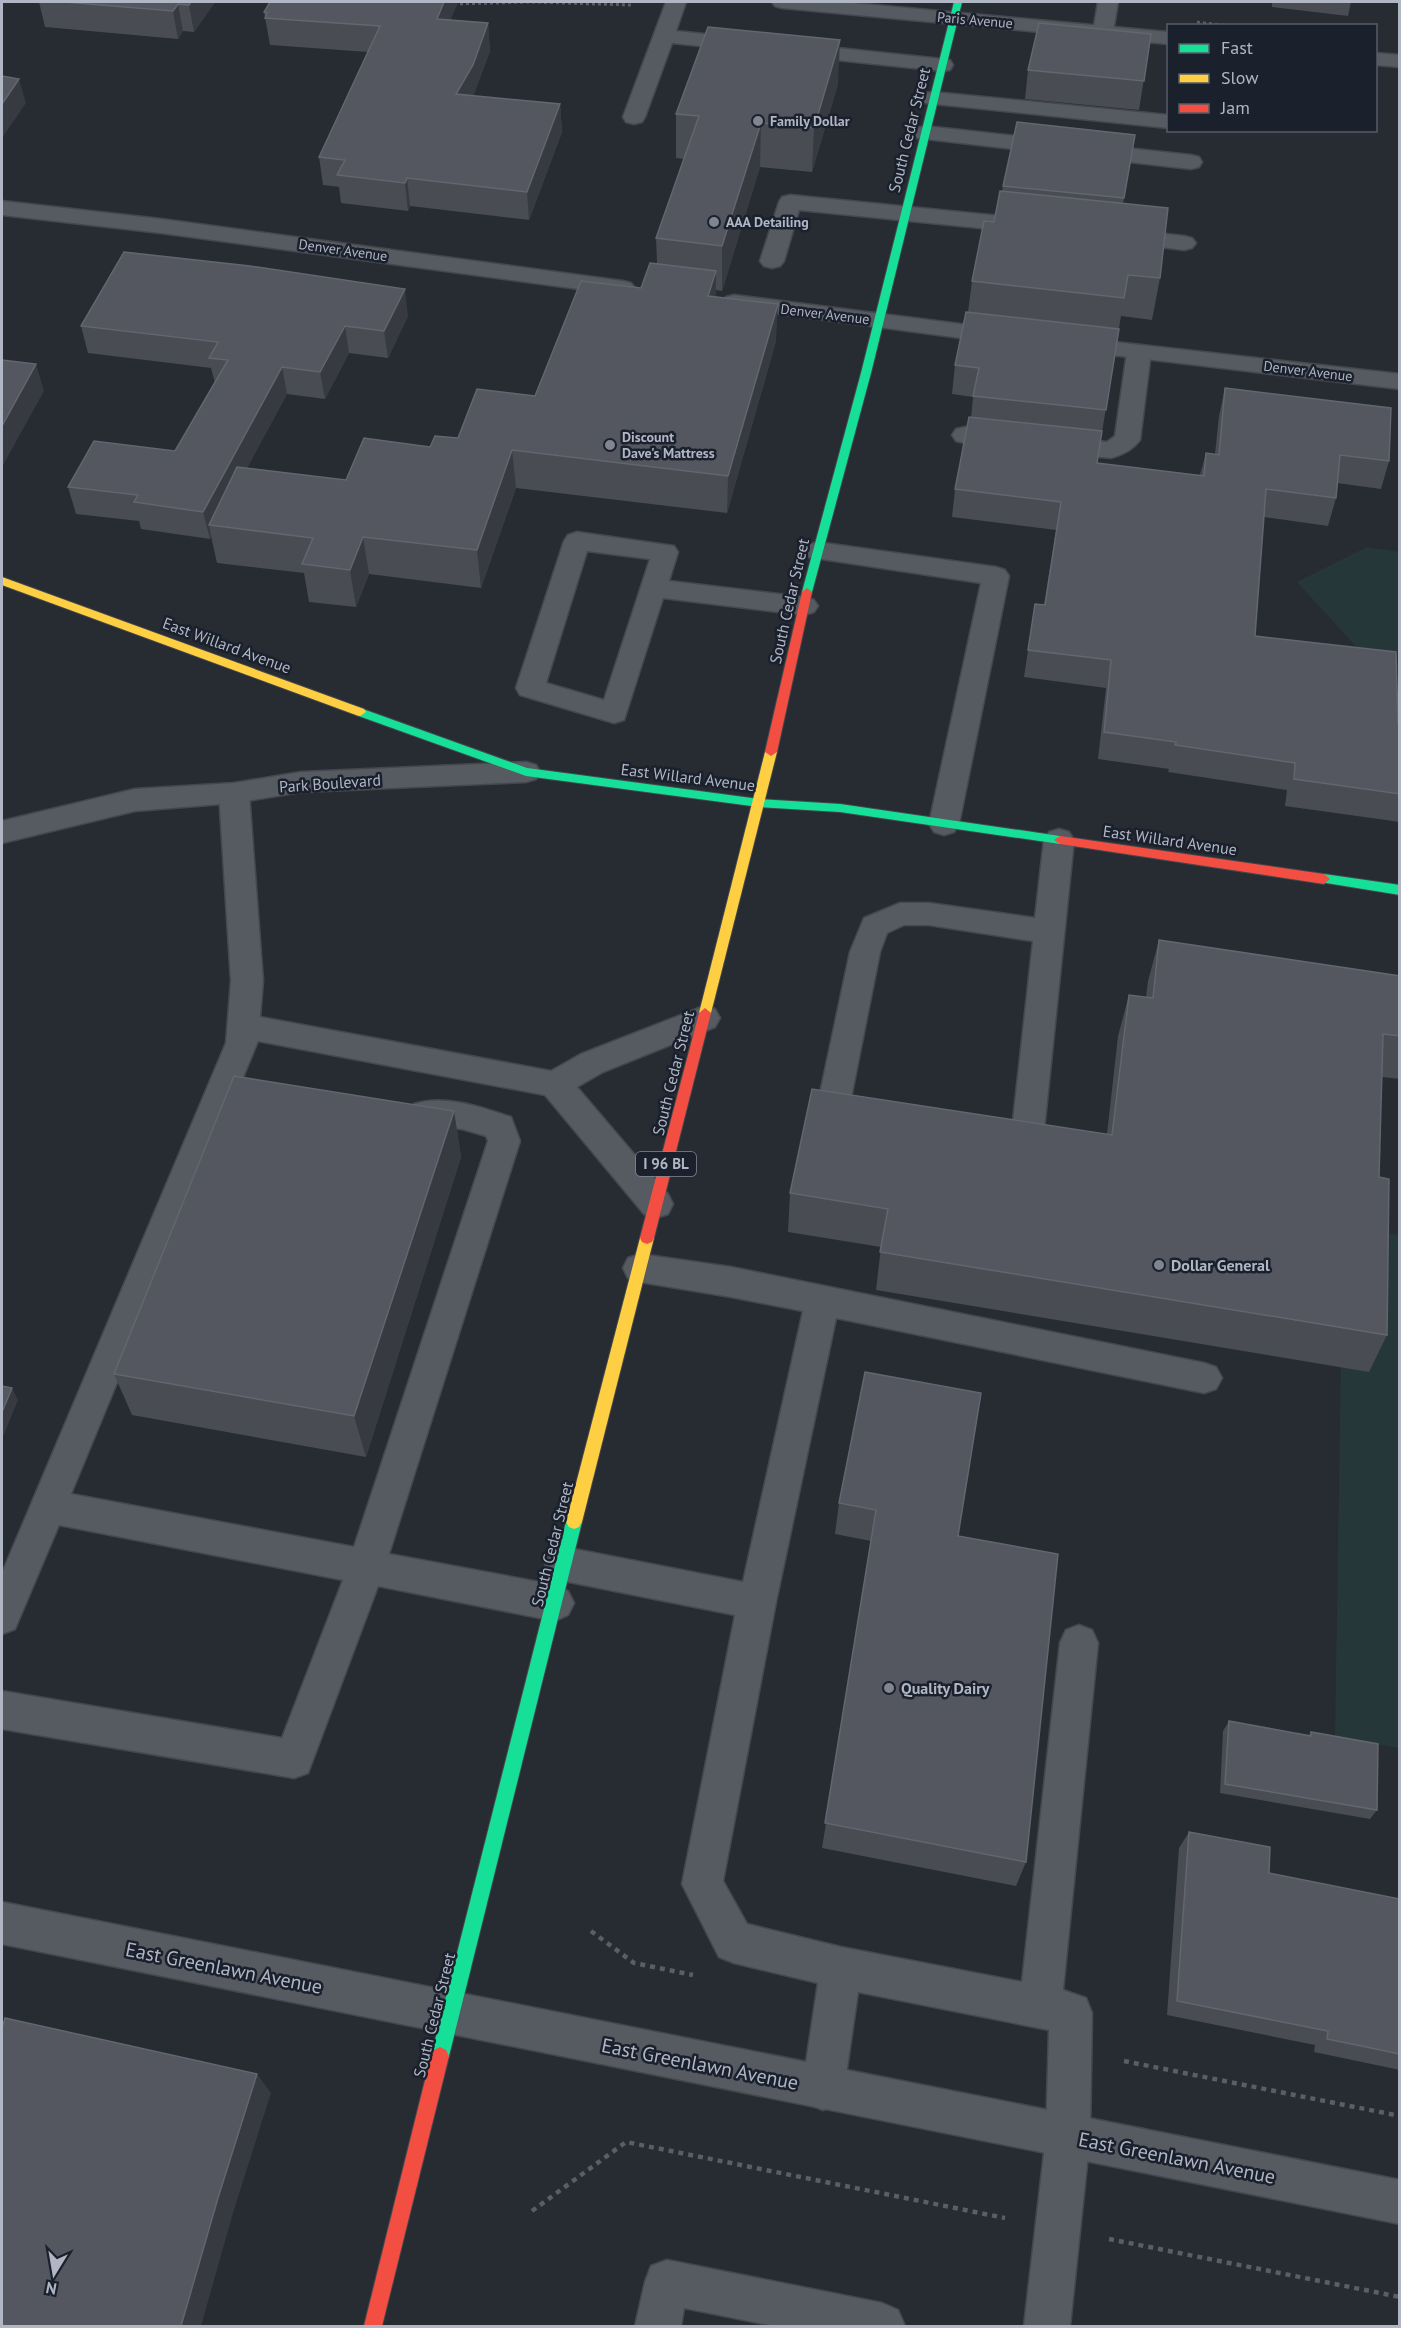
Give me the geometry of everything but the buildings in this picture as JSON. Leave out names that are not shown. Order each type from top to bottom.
[{"type":"main road","name":"South Cedar Street","points":[[373,2326],[564,1564],[759,803],[817,551],[906,213],[956,10]]},
{"type":"main road","name":"East Willard Avenue","points":[[2,581],[526,772],[759,803],[840,808],[1400,890]]},
{"type":"street","name":"Paris Avenue","points":[[782,2],[956,10],[1103,32],[1167,38]]},
{"type":"street","points":[[1103,32],[1108,2]]},
{"type":"street","points":[[634,117],[675,5]]},
{"type":"street","points":[[664,36],[942,65]]},
{"type":"street","points":[[1377,59],[1400,61]]},
{"type":"street","points":[[933,98],[1167,122]]},
{"type":"street","points":[[925,133],[1191,162]]},
{"type":"street","points":[[772,261],[790,202],[1056,229]]},
{"type":"street","name":"Denver Avenue","points":[[2,208],[161,226],[644,290]]},
{"type":"street","points":[[1102,234],[1184,243]]},
{"type":"street","name":"Denver Avenue","points":[[714,300],[1400,382]]},
{"type":"street","points":[[965,435],[1111,450],[1127,440],[1139,352]]},
{"type":"street","points":[[577,541],[665,552],[653,588],[614,713],[530,688],[577,541]]},
{"type":"street","points":[[817,551],[996,576],[944,824]]},
{"type":"street","points":[[653,588],[804,606]]},
{"type":"street","name":"Park Boulevard","points":[[2,832],[135,800],[234,793],[301,782],[526,772]]},
{"type":"street","points":[[2,1616],[242,1043],[248,981],[234,793]]},
{"type":"street","points":[[1028,1130],[1059,840]]},
{"type":"street","points":[[834,1103],[865,952],[875,926],[900,914],[929,914],[1050,932]]},
{"type":"street","points":[[555,1084],[592,1063],[704,1018]]},
{"type":"street","points":[[243,1026],[555,1084],[656,1204]]},
{"type":"street","points":[[225,1082],[259,1087]]},
{"type":"street","points":[[2,1710],[294,1759],[367,1566],[504,1142],[499,1126],[462,1116],[425,1113]]},
{"type":"street","points":[[640,1268],[731,1282],[1204,1378]]},
{"type":"street","points":[[822,1301],[757,1602],[702,1884],[734,1942],[841,1968],[1071,2013],[1068,2136],[1047,2326]]},
{"type":"street","points":[[48,1506],[555,1603]]},
{"type":"street","points":[[564,1564],[757,1602]]},
{"type":"street","points":[[1040,2007],[1079,1643]]},
{"type":"street","name":"East Greenlawn Avenue","points":[[2,1923],[823,2089],[1400,2202]]},
{"type":"street","points":[[823,2089],[841,1968]]},
{"type":"street","points":[[658,2326],[667,2282],[882,2326]]},
{"type":"path","points":[[450,4],[675,5]]},
{"type":"path","points":[[532,2211],[626,2142],[1400,2297]]},
{"type":"shaded area","points":[[1367,547],[1399,552],[1399,671],[1375,667],[1297,582]]},
{"type":"shaded area","points":[[1343,1227],[1399,1235],[1399,1748],[1335,1737]]},
{"type":"traffic: fast","points":[[807,592],[866,373],[958,2]]},
{"type":"traffic: fast","points":[[360,712],[526,772],[759,803],[840,808],[1060,840]]},
{"type":"traffic: fast","points":[[1324,879],[1400,890]]},
{"type":"traffic: fast","points":[[440,2056],[574,1522]]},
{"type":"traffic: slow","points":[[2,581],[360,712]]},
{"type":"traffic: slow","points":[[705,1013],[771,752]]},
{"type":"traffic: slow","points":[[574,1522],[647,1238]]},
{"type":"traffic: jam","points":[[771,752],[807,592]]},
{"type":"traffic: jam","points":[[1060,840],[1324,879]]},
{"type":"traffic: jam","points":[[647,1238],[705,1013]]},
{"type":"traffic: jam","points":[[373,2326],[440,2056]]},
{"type":"place","name":"Family Dollar","points":[[758,121]]},
{"type":"place","name":"AAA Detailing","points":[[714,222]]},
{"type":"place","name":"Discount Dave's Mattress","points":[[610,445]]},
{"type":"place","name":"Dollar General","points":[[1159,1265]]},
{"type":"place","name":"Quality Dairy","points":[[889,1688]]}]
